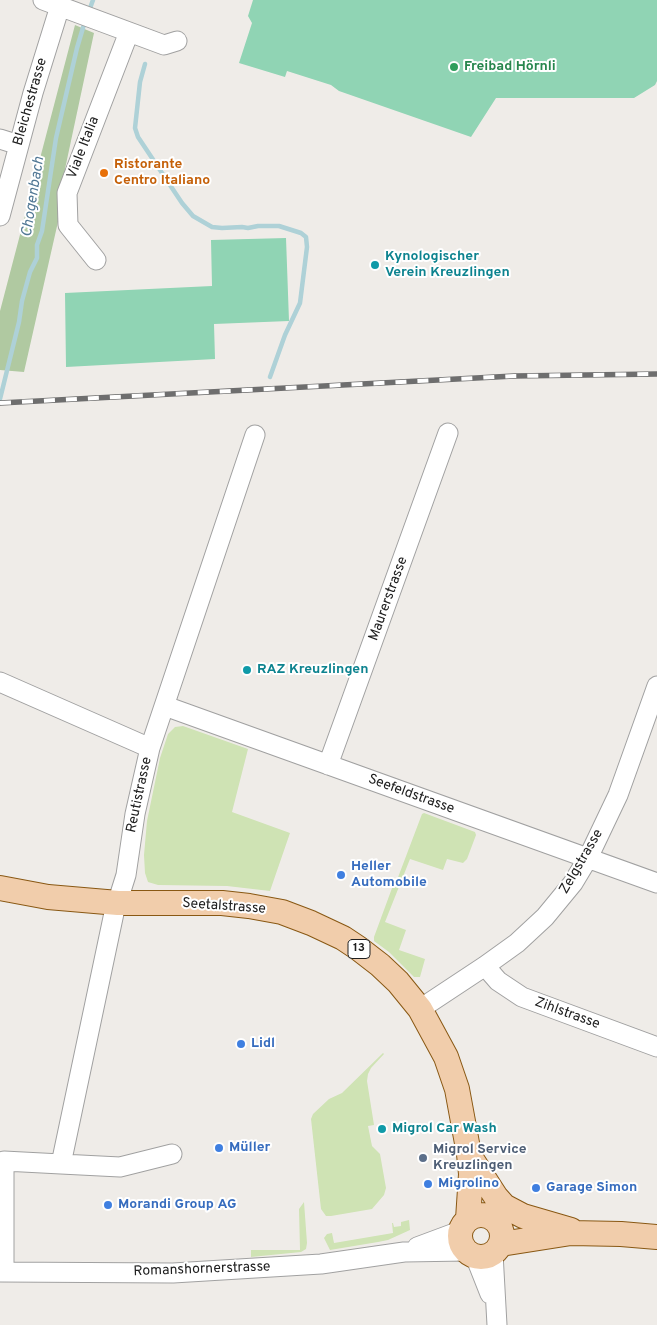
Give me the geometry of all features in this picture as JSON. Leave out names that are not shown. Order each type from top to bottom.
[{"type":"main road","name":"Seetalstrasse","points":[[0,888],[48,897],[118,903],[249,906],[282,912],[321,927],[358,948],[380,965],[420,1009],[452,1071],[461,1106],[481,1237]]},
{"type":"main road","name":"13","points":[[470,1164],[486,1179],[496,1197],[513,1212],[577,1233]]},
{"type":"main road","name":"Romanshornerstrasse","points":[[481,1237],[577,1233],[657,1237]]},
{"type":"street","points":[[60,6],[164,45],[177,41]]},
{"type":"street","name":"Bleichestrasse","points":[[0,216],[33,93],[60,6]]},
{"type":"street","name":"Viale Italia","points":[[96,260],[68,225],[67,193],[129,32]]},
{"type":"street","points":[[0,139],[19,145]]},
{"type":"street","name":"Maurerstrasse","points":[[328,765],[448,433]]},
{"type":"street","name":"Reutistrasse","points":[[61,1164],[114,913],[126,876],[135,814],[150,748],[255,435]]},
{"type":"street","points":[[0,682],[150,748]]},
{"type":"street","name":"Zelgstrasse","points":[[420,1009],[516,943],[545,917],[573,883],[588,858],[618,795],[657,686]]},
{"type":"street","name":"Seefeldstrasse","points":[[165,706],[657,883]]},
{"type":"street","name":"Zihlstrasse","points":[[485,966],[498,982],[522,997],[657,1047]]},
{"type":"street","points":[[2,1272],[2,1160],[120,1167],[172,1154]]},
{"type":"street","points":[[481,1237],[486,1280],[496,1317]]},
{"type":"street","name":"Romanshornerstrasse","points":[[2,1272],[173,1273],[321,1264],[404,1252],[481,1237]]},
{"type":"green space","name":"Freibad Hörnli","points":[[253,0],[657,0],[657,81],[655,85],[634,98],[496,98],[471,137],[339,91],[331,85],[287,71],[285,77],[239,63],[252,23],[248,16]]},
{"type":"green space","points":[[75,25],[94,33],[65,169],[60,213],[24,372],[0,370],[0,311]]},
{"type":"green space","points":[[286,238],[289,321],[214,324],[215,359],[66,367],[65,293],[212,286],[211,240]]},
{"type":"green space","points":[[183,726],[248,749],[232,812],[290,833],[270,891],[227,886],[158,885],[148,882],[145,873],[144,855],[147,821],[160,758],[168,734],[175,727]]},
{"type":"green space","points":[[424,813],[475,832],[476,835],[467,859],[463,863],[447,859],[443,870],[410,859],[385,922],[406,930],[399,950],[425,959],[420,977],[414,977],[389,952],[374,941],[374,937],[395,880],[397,880]]},
{"type":"green space","points":[[383,1053],[371,1068],[367,1081],[374,1125],[368,1126],[372,1146],[380,1154],[386,1188],[384,1195],[372,1209],[326,1216],[321,1209],[311,1119],[313,1114],[329,1099],[342,1093]]},
{"type":"green space","points":[[304,1202],[306,1249],[301,1252],[251,1257],[251,1250],[300,1250],[299,1209]]},
{"type":"green space","points":[[409,1220],[410,1230],[388,1240],[330,1250],[324,1238],[327,1234],[332,1233],[334,1243],[393,1233],[392,1223],[394,1227],[401,1226],[401,1222]]},
{"type":"waterway","name":"Chogenbach","points":[[89,11],[93,0]]},
{"type":"waterway","name":"Chogenbach","points":[[0,399],[19,322],[22,301],[30,272],[37,258],[37,245],[42,231],[56,138],[85,21]]},
{"type":"waterway","points":[[145,64],[140,82],[135,128],[138,137],[182,203],[193,216],[212,227],[248,228],[279,226],[301,233],[306,237],[307,247],[300,303],[285,335],[270,377]]},
{"type":"railway","points":[[0,403],[514,376],[657,374]]},
{"type":"place","name":"Freibad Hörnli","points":[[454,67]]},
{"type":"place","name":"Ristorante Centro Italiano","points":[[104,173]]},
{"type":"place","name":"Kynologischer Verein Kreuzlingen","points":[[375,265]]},
{"type":"place","name":"RAZ Kreuzlingen","points":[[247,670]]},
{"type":"place","name":"Heller Automobile","points":[[341,875]]},
{"type":"place","name":"Lidl","points":[[241,1044]]},
{"type":"place","name":"Migrol Car Wash","points":[[382,1129]]},
{"type":"place","name":"Müller","points":[[219,1148]]},
{"type":"place","name":"Migrol Service Kreuzlingen","points":[[423,1158]]},
{"type":"place","name":"Migrolino","points":[[428,1184]]},
{"type":"place","name":"Garage Simon","points":[[536,1188]]},
{"type":"place","name":"Morandi Group AG","points":[[108,1205]]}]
